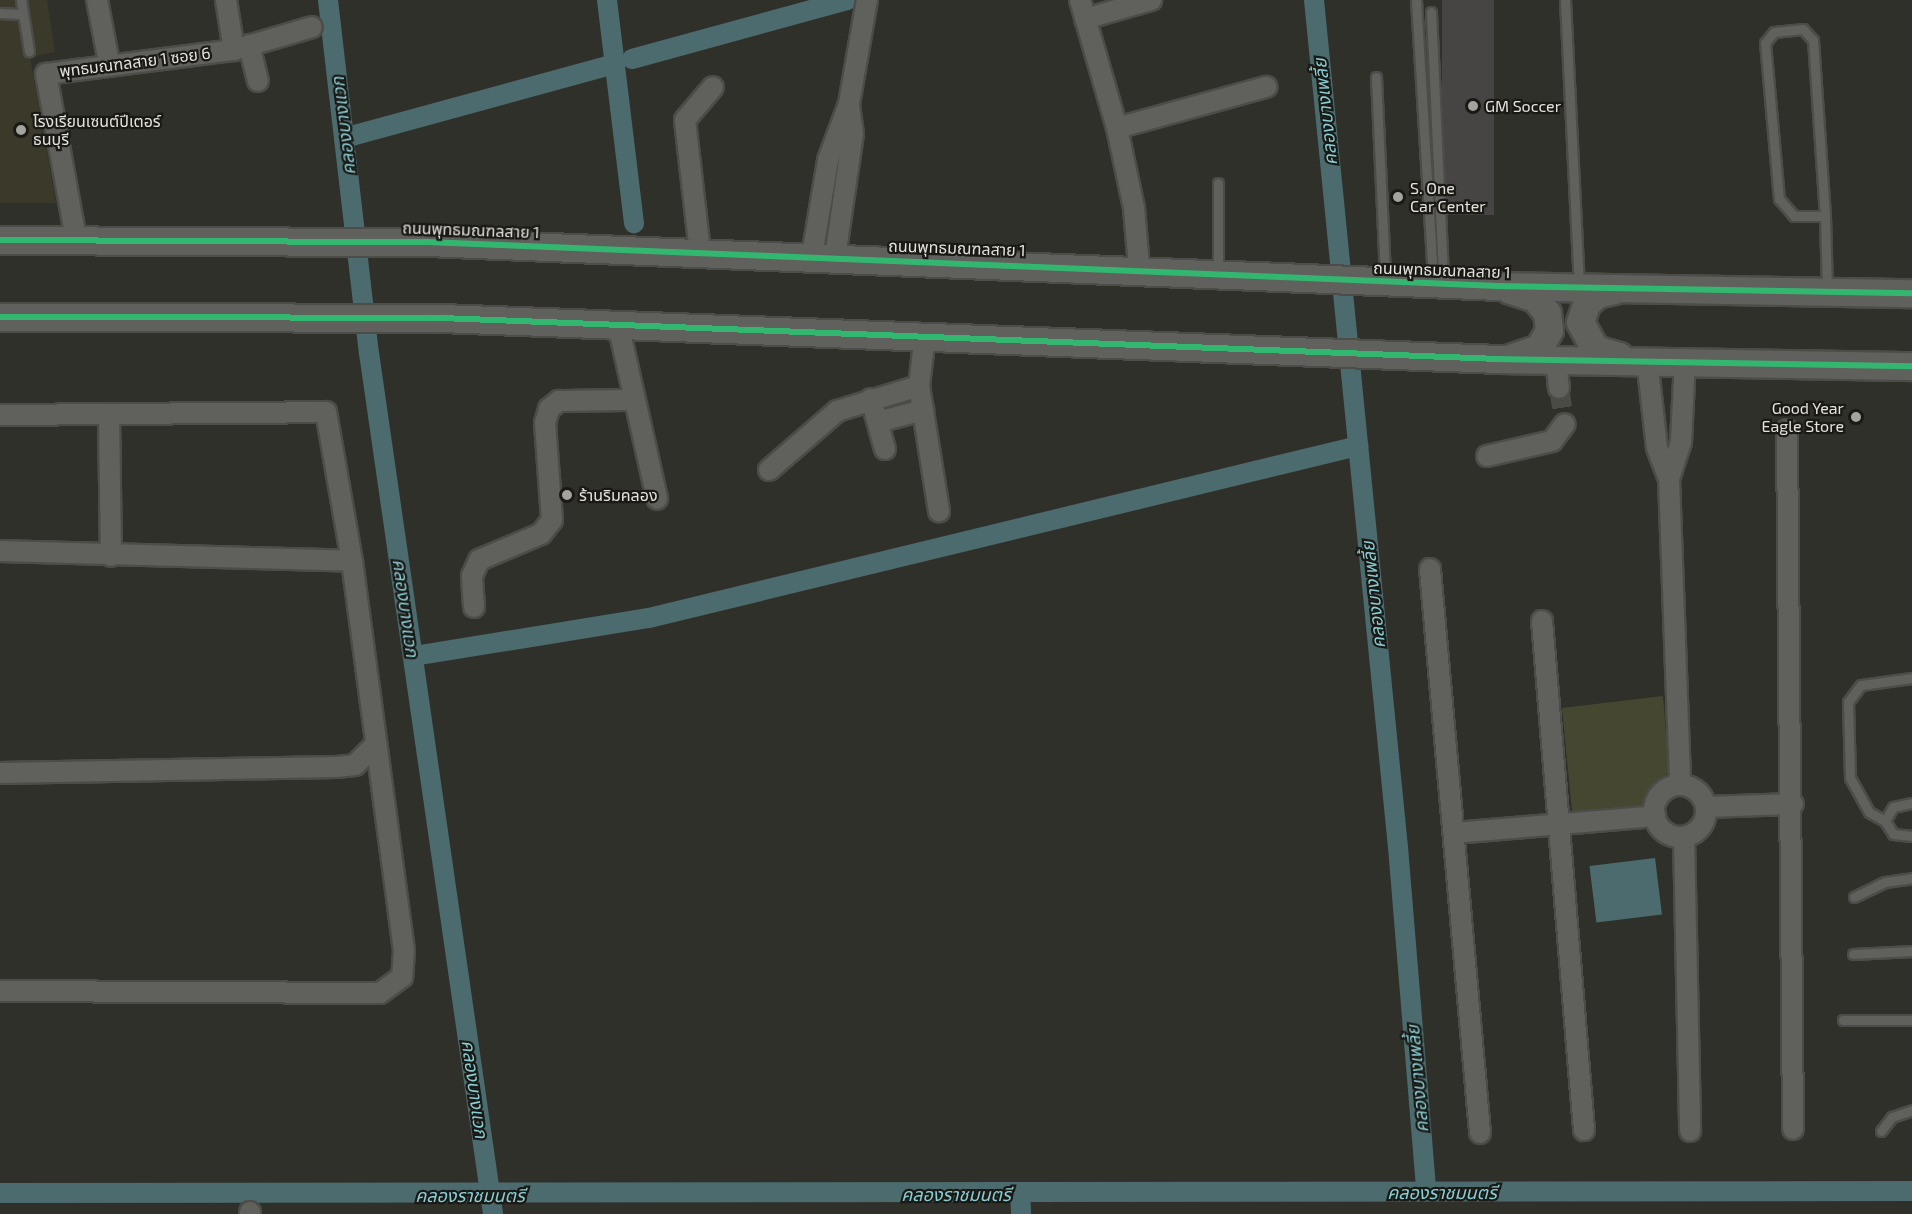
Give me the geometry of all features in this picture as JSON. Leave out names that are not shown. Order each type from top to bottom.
[{"type":"main road","name":"ถนนพุทธมณฑลสาย 1","points":[[0,240],[302,239],[427,242],[1218,271],[1498,286],[1912,293]]},
{"type":"main road","points":[[1498,286],[1535,298],[1547,313],[1549,330],[1530,354],[1498,358]]},
{"type":"main road","points":[[1636,288],[1597,294],[1586,304],[1580,322],[1595,349],[1639,360]]},
{"type":"main road","points":[[0,317],[441,318],[1340,350],[1556,360],[1685,360],[1912,366]]},
{"type":"street","points":[[97,0],[110,63]]},
{"type":"street","name":"พุทธมณฑลสาย 1 ซอย 6","points":[[76,239],[46,74],[110,63],[241,47],[226,0]]},
{"type":"street","points":[[824,257],[828,160],[849,104],[867,0]]},
{"type":"street","points":[[1080,0],[1117,128],[1134,208],[1139,268]]},
{"type":"street","points":[[1085,19],[1151,0]]},
{"type":"street","points":[[258,81],[241,47],[312,27]]},
{"type":"street","points":[[700,252],[685,120],[713,87]]},
{"type":"street","points":[[1117,128],[1266,87]]},
{"type":"street","points":[[618,324],[631,400],[657,499]]},
{"type":"street","points":[[925,335],[919,386],[939,511]]},
{"type":"street","points":[[1556,360],[1559,388]]},
{"type":"street","points":[[1639,360],[1657,448],[1669,479],[1680,785]]},
{"type":"street","points":[[1669,479],[1681,442],[1685,360]]},
{"type":"street","points":[[769,470],[821,421],[872,399],[919,386]]},
{"type":"street","points":[[872,399],[885,449]]},
{"type":"street","points":[[474,607],[472,576],[479,560],[541,534],[552,520],[545,423],[549,409],[560,401],[631,400]]},
{"type":"street","points":[[878,422],[922,410]]},
{"type":"street","points":[[0,415],[326,412],[352,561],[375,723],[373,747],[404,951],[402,977],[390,990],[0,991]]},
{"type":"street","points":[[109,414],[111,556]]},
{"type":"street","points":[[1487,456],[1552,441],[1564,424]]},
{"type":"street","points":[[1787,430],[1793,804],[1793,1130]]},
{"type":"street","points":[[0,551],[111,556],[352,561]]},
{"type":"street","points":[[1430,569],[1480,1133]]},
{"type":"street","points":[[1542,621],[1584,1130]]},
{"type":"street","points":[[0,773],[337,767],[355,765],[373,747]]},
{"type":"street","points":[[1680,785],[1697,791],[1706,807],[1701,826],[1684,837],[1665,832],[1655,816],[1658,798],[1680,785]]},
{"type":"street","points":[[1706,807],[1793,804]]},
{"type":"street","points":[[1454,833],[1655,816]]},
{"type":"street","points":[[1684,837],[1690,1131]]},
{"type":"lane","points":[[21,0],[29,51]]},
{"type":"lane","points":[[1416,0],[1438,283]]},
{"type":"lane","points":[[1565,0],[1579,287]]},
{"type":"lane","points":[[1431,12],[1438,283]]},
{"type":"lane","points":[[0,13],[22,14]]},
{"type":"lane","points":[[1825,216],[1794,216],[1779,199],[1765,43],[1774,32],[1803,29],[1813,40],[1825,216],[1827,291]]},
{"type":"lane","points":[[1376,76],[1385,281]]},
{"type":"lane","points":[[1218,183],[1218,271]]},
{"type":"lane","points":[[1912,678],[1861,685],[1848,702],[1850,778],[1869,812],[1886,820],[1893,834],[1912,836]]},
{"type":"lane","points":[[1886,820],[1893,807],[1912,803]]},
{"type":"lane","points":[[1854,897],[1885,882],[1912,878]]},
{"type":"lane","points":[[1853,954],[1912,951]]},
{"type":"lane","points":[[1844,1020],[1912,1020]]},
{"type":"lane","points":[[1881,1131],[1892,1117],[1912,1110]]},
{"type":"shaded area","name":"โรงเรียนเซนต์ปีเตอร์ ธนบุรี","points":[[0,0],[47,0],[55,52],[30,57],[56,203],[0,203]]},
{"type":"green space","points":[[1663,696],[1669,770],[1647,805],[1572,811],[1562,708]]},
{"type":"water","points":[[1655,858],[1662,915],[1596,923],[1589,866]]},
{"type":"building","name":"GM Soccer","points":[[1442,0],[1494,0],[1494,215],[1442,215]]},
{"type":"waterway","name":"คลองบางแวก","points":[[328,0],[369,353],[493,1214]]},
{"type":"waterway","points":[[607,0],[634,223]]},
{"type":"waterway","points":[[632,59],[847,0]]},
{"type":"waterway","name":"คลองบางเพลี้ย","points":[[1314,0],[1398,847],[1426,1191]]},
{"type":"waterway","points":[[344,138],[614,64]]},
{"type":"waterway","points":[[414,656],[649,618],[1358,446]]},
{"type":"waterway","name":"คลองราชมนตรี","points":[[0,1193],[1912,1191]]},
{"type":"waterway","points":[[1020,1192],[1021,1214]]},
{"type":"tunnel","points":[[1559,388],[1565,424]]},
{"type":"cycle path","points":[[0,240],[427,242],[1498,286],[1912,293]]},
{"type":"cycle path","points":[[0,317],[441,318],[1498,359],[1912,366]]},
{"type":"place","name":"GM Soccer","points":[[1473,106]]},
{"type":"place","name":"โรงเรียนเซนต์ปีเตอร์ ธนบุรี","points":[[21,130]]},
{"type":"place","name":"S. One Car Center","points":[[1398,197]]},
{"type":"place","name":"Good Year Eagle Store","points":[[1856,417]]},
{"type":"place","name":"ร้านริมคลอง","points":[[567,495]]}]
